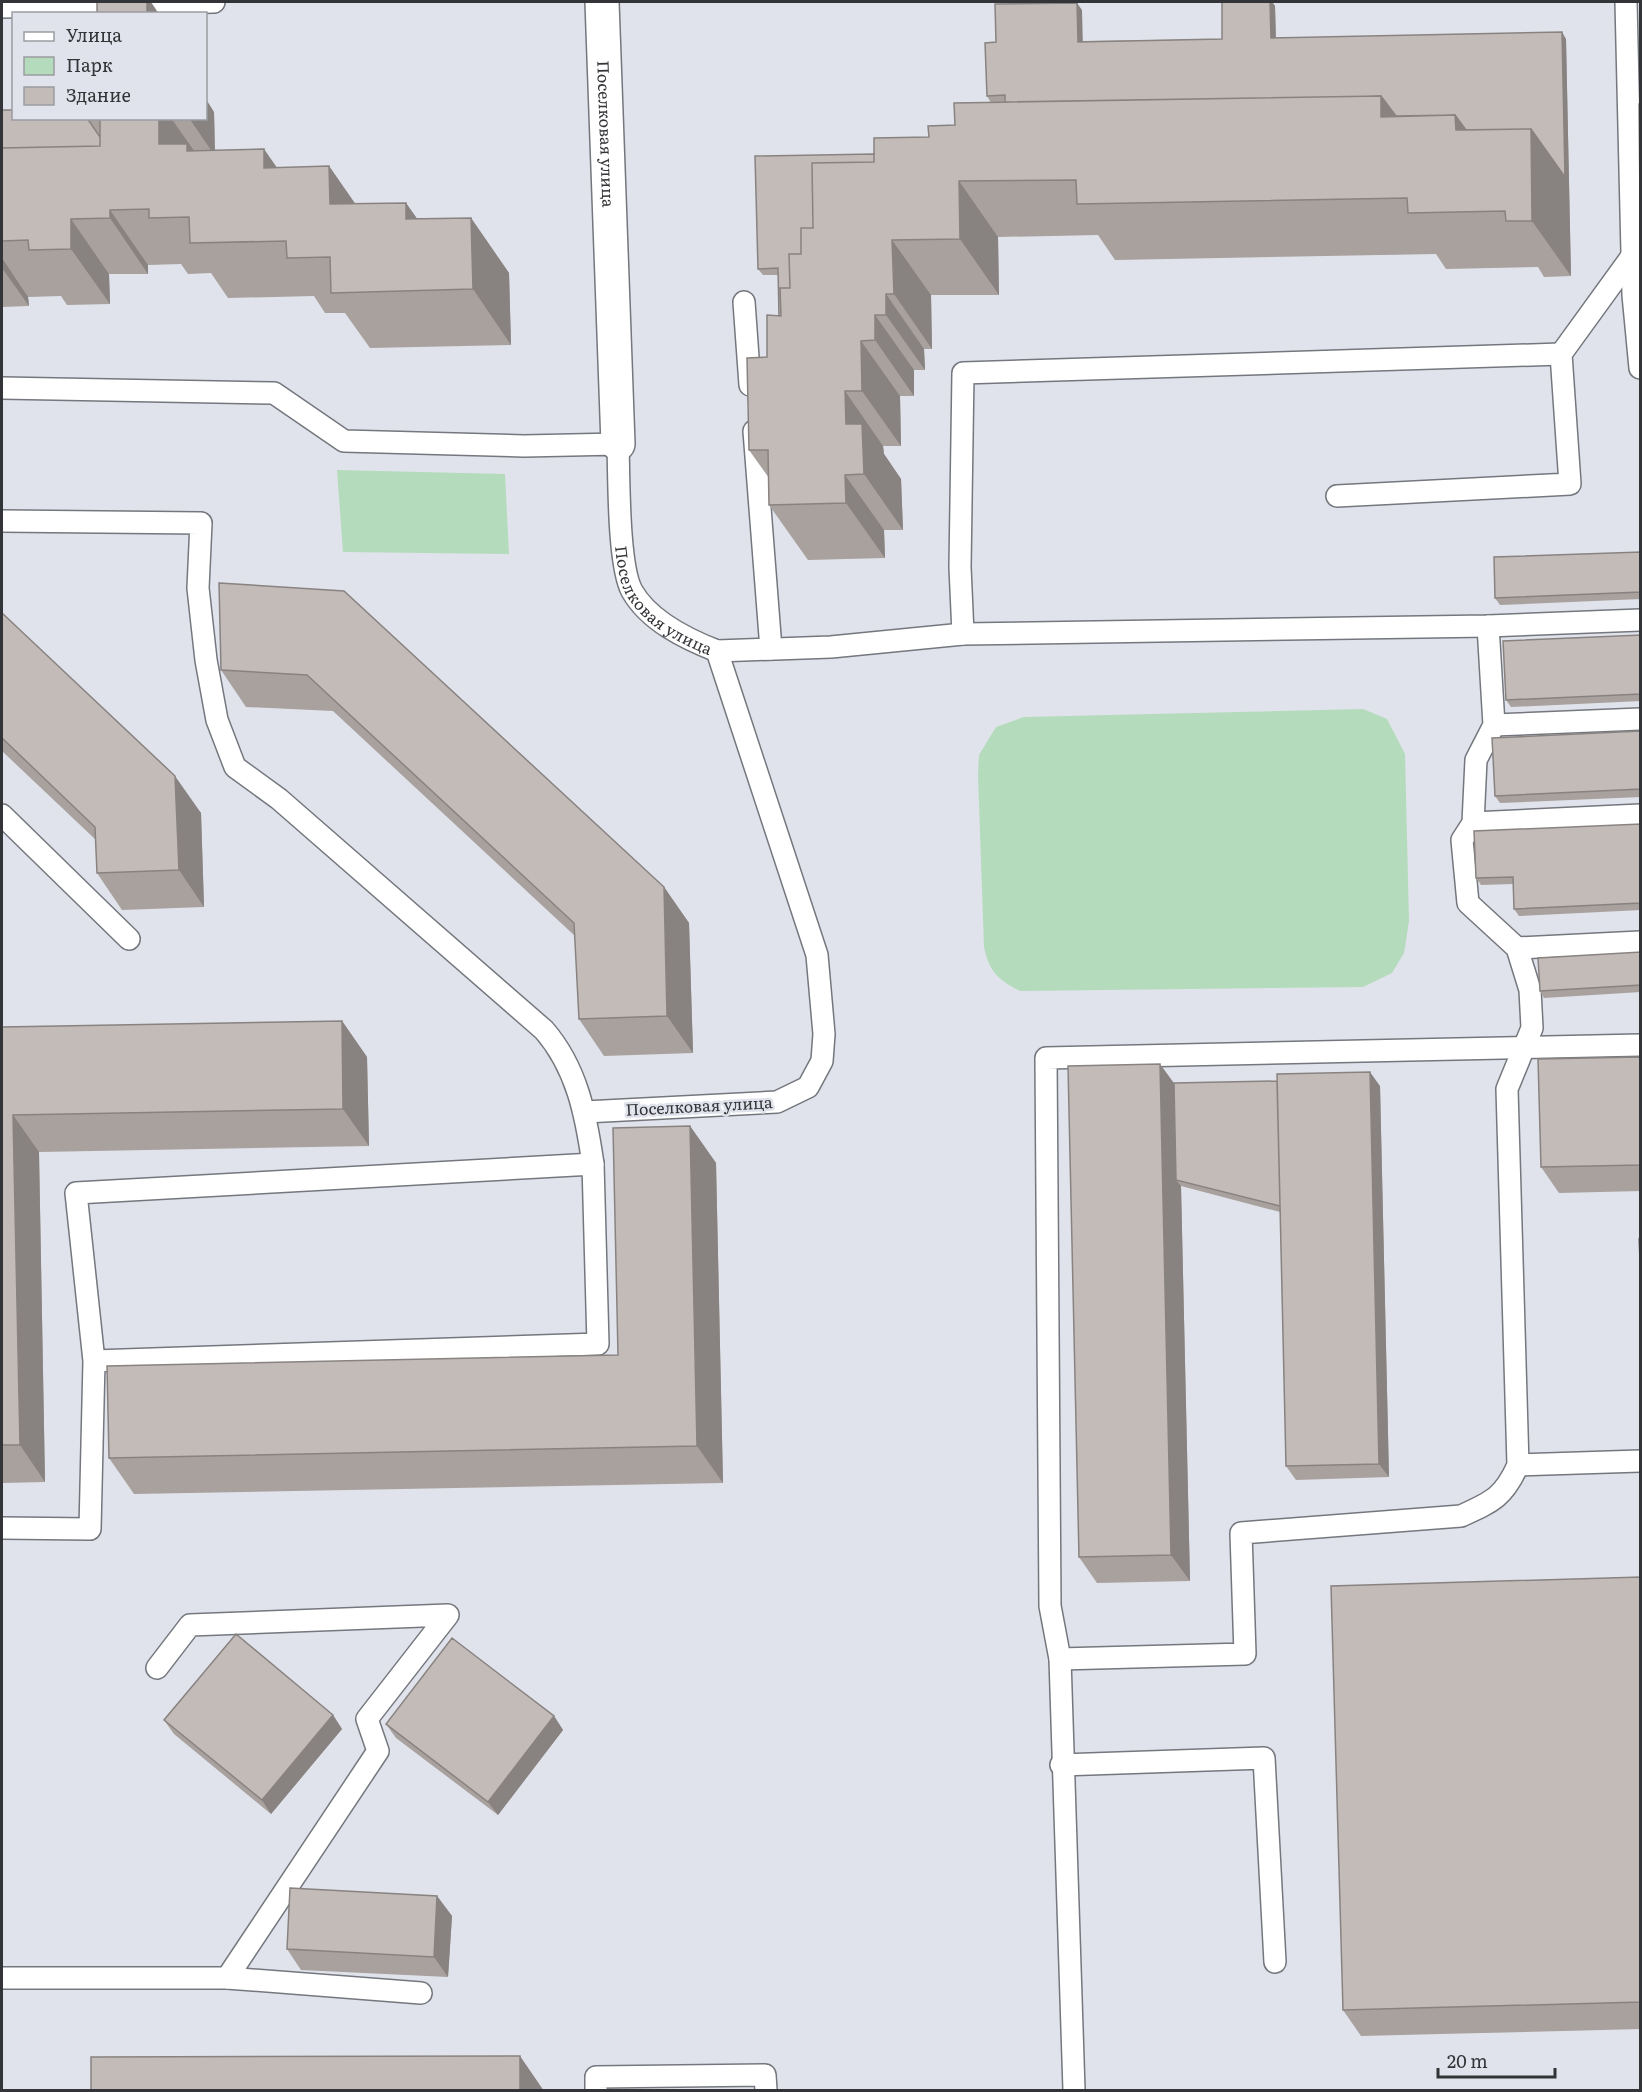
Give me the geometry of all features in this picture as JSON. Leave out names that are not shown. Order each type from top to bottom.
[{"type":"street","name":"Поселковая улица","points":[[602,2],[618,444]]},
{"type":"lane","points":[[2,7],[214,2]]},
{"type":"lane","points":[[1626,2],[1632,256],[1637,295],[1641,368]]},
{"type":"lane","points":[[1337,496],[1570,484],[1561,354],[1632,256]]},
{"type":"lane","points":[[744,302],[771,649]]},
{"type":"lane","points":[[963,634],[960,567],[963,373],[1561,354]]},
{"type":"lane","points":[[2,388],[274,393],[344,441],[524,446],[618,444]]},
{"type":"lane","name":"Поселковая улица","points":[[585,1112],[777,1102],[808,1087],[822,1061],[824,1034],[817,955],[717,651],[692,642],[669,627],[648,610],[631,590],[623,549],[618,444]]},
{"type":"lane","points":[[2,521],[201,523],[198,588],[206,660],[217,720],[235,767],[279,799],[544,1030],[562,1050],[585,1112],[593,1164],[598,1344],[94,1361]]},
{"type":"lane","points":[[717,651],[831,647],[963,634],[1488,626],[1641,620]]},
{"type":"lane","points":[[1060,1659],[1245,1654],[1241,1533],[1461,1516],[1487,1504],[1508,1487],[1518,1465],[1507,1089],[1532,1028],[1530,999],[1517,948],[1468,903],[1462,840],[1473,823],[1476,760],[1494,725],[1488,626]]},
{"type":"lane","points":[[1494,725],[1641,719]]},
{"type":"lane","points":[[2,815],[129,939]]},
{"type":"lane","points":[[1473,823],[1641,815]]},
{"type":"lane","points":[[1517,948],[1641,942]]},
{"type":"lane","points":[[1074,2091],[1061,1765],[1060,1659],[1050,1606],[1046,1058],[1641,1045]]},
{"type":"lane","points":[[2,1528],[90,1529],[94,1361],[76,1193],[593,1164]]},
{"type":"lane","points":[[1518,1465],[1641,1461]]},
{"type":"lane","points":[[156,1668],[190,1625],[448,1615],[367,1719],[378,1751],[227,1978]]},
{"type":"lane","points":[[1061,1765],[1264,1758],[1275,1962]]},
{"type":"lane","points":[[2,1978],[227,1978],[421,1993]]},
{"type":"lane","points":[[596,2091],[596,2077],[765,2075],[766,2091]]},
{"type":"green space","points":[[337,470],[505,474],[509,554],[343,552]]},
{"type":"green space","points":[[1363,709],[1387,719],[1405,754],[1409,921],[1404,953],[1392,973],[1363,987],[1020,991],[1000,979],[992,969],[984,947],[978,775],[979,755],[996,727],[1024,717]]},
{"type":"building","points":[[97,2],[147,2],[147,12],[97,12]]},
{"type":"building","points":[[1222,2],[1270,2],[1271,38],[1562,32],[1565,177],[1531,129],[1466,130],[1455,115],[1396,116],[1381,96],[1005,102],[1005,95],[987,96],[985,43],[996,42],[995,4],[1077,3],[1078,42],[1222,39]]},
{"type":"building","points":[[1381,96],[1381,117],[1455,115],[1456,130],[1531,129],[1532,221],[1506,221],[1505,211],[1408,213],[1407,198],[1077,204],[1076,180],[959,181],[960,239],[892,240],[894,294],[886,294],[886,315],[875,315],[875,340],[861,341],[862,391],[845,391],[846,424],[862,424],[864,474],[845,475],[846,503],[769,505],[768,450],[749,450],[747,358],[767,357],[767,315],[781,316],[780,288],[790,288],[789,254],[801,254],[801,228],[813,228],[812,163],[874,162],[874,138],[929,137],[928,126],[955,125],[954,103]]},
{"type":"building","points":[[1639,104],[1641,104],[1641,201],[1640,201]]},
{"type":"building","points":[[2,110],[12,110],[12,120],[88,120],[100,137],[100,146],[2,148]]},
{"type":"building","points":[[100,120],[159,120],[159,144],[187,144],[187,151],[264,149],[264,168],[329,166],[330,204],[406,203],[406,219],[471,218],[473,289],[331,293],[330,257],[287,258],[286,241],[190,243],[189,217],[149,218],[149,209],[110,210],[110,218],[71,219],[71,249],[29,250],[28,240],[2,241],[2,148],[100,146]]},
{"type":"building","points":[[874,154],[874,162],[812,163],[813,228],[801,228],[801,254],[789,254],[790,288],[780,288],[781,316],[779,316],[778,268],[758,269],[755,156]]},
{"type":"building","points":[[1641,552],[1641,592],[1495,598],[1494,557]]},
{"type":"building","points":[[219,583],[344,591],[664,887],[667,1016],[579,1019],[574,923],[307,675],[221,670]]},
{"type":"building","points":[[2,613],[175,776],[179,870],[97,873],[95,827],[2,738]]},
{"type":"building","points":[[1641,635],[1641,694],[1506,700],[1503,641]]},
{"type":"building","points":[[1641,731],[1641,789],[1495,796],[1492,738]]},
{"type":"building","points":[[1641,824],[1641,903],[1514,909],[1513,877],[1476,878],[1474,831]]},
{"type":"building","points":[[1641,952],[1641,985],[1540,991],[1538,958]]},
{"type":"building","points":[[342,1021],[343,1109],[13,1115],[20,1445],[2,1445],[2,1027]]},
{"type":"building","points":[[1641,1057],[1641,1165],[1541,1167],[1538,1059]]},
{"type":"building","points":[[1160,1064],[1171,1555],[1079,1557],[1068,1066]]},
{"type":"building","points":[[1370,1072],[1379,1464],[1286,1466],[1277,1074]]},
{"type":"building","points":[[1277,1081],[1280,1206],[1176,1180],[1174,1083]]},
{"type":"building","points":[[690,1126],[697,1446],[109,1458],[107,1366],[618,1355],[613,1128]]},
{"type":"building","points":[[1639,1239],[1641,1239],[1641,1281]]},
{"type":"building","points":[[1641,1577],[1641,2002],[1343,2010],[1331,1586]]},
{"type":"building","points":[[236,1634],[333,1715],[262,1800],[164,1720]]},
{"type":"building","points":[[452,1638],[554,1716],[488,1802],[386,1724]]},
{"type":"building","points":[[290,1888],[437,1896],[434,1957],[287,1949]]},
{"type":"building","points":[[520,2056],[520,2091],[91,2091],[91,2057]]}]
